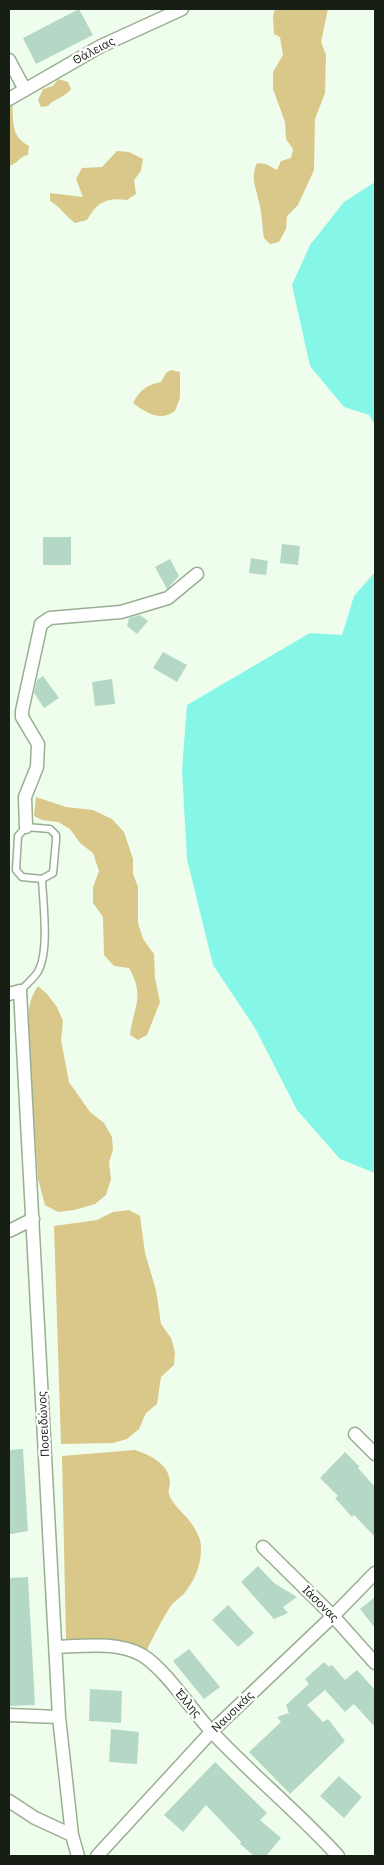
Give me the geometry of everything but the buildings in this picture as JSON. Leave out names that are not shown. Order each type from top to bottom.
[{"type":"street","name":"Θάλειας","points":[[9,99],[101,46],[182,9]]},
{"type":"street","points":[[9,60],[25,90]]},
{"type":"street","points":[[26,827],[26,797],[37,767],[38,744],[22,717],[22,711],[41,624],[50,618],[121,612],[168,598],[198,574]]},
{"type":"street","name":"Ποσειδώνος","points":[[14,992],[33,1219],[59,1717],[72,1835],[78,1856]]},
{"type":"street","points":[[9,1231],[33,1219]]},
{"type":"street","points":[[355,1434],[375,1454]]},
{"type":"street","name":"Ιάσονας","points":[[263,1547],[333,1616],[375,1663]]},
{"type":"street","name":"Ναυσικάς","points":[[96,1856],[212,1732],[375,1573]]},
{"type":"street","name":"Έλλης","points":[[56,1647],[94,1645],[123,1648],[141,1655],[153,1664],[212,1732],[305,1820],[338,1856]]},
{"type":"street","points":[[9,1715],[59,1717]]},
{"type":"street","points":[[9,1801],[35,1818],[72,1835]]},
{"type":"lane","points":[[26,827],[46,827],[56,835],[53,873],[42,879],[22,876],[16,870],[18,836],[26,827]]},
{"type":"lane","points":[[14,992],[37,973],[44,950],[42,879]]},
{"type":"shaded area","points":[[275,9],[328,9],[321,42],[326,55],[325,93],[315,119],[314,170],[298,205],[287,216],[286,229],[279,242],[270,244],[264,238],[261,211],[254,182],[255,168],[257,163],[266,164],[277,170],[281,161],[291,158],[293,149],[286,139],[285,122],[273,89],[273,72],[283,55],[280,37],[274,34],[273,16]]},
{"type":"shaded area","points":[[58,79],[68,82],[71,89],[48,106],[41,107],[38,100],[43,89],[53,86]]},
{"type":"shaded area","points":[[12,103],[13,122],[16,133],[29,146],[28,155],[9,166],[9,105]]},
{"type":"shaded area","points":[[117,151],[129,152],[143,159],[141,171],[134,180],[136,194],[127,200],[114,199],[103,202],[87,220],[75,223],[50,201],[50,193],[83,197],[76,179],[82,168],[102,167]]},
{"type":"shaded area","points":[[171,370],[180,372],[180,398],[175,411],[159,416],[148,413],[133,403],[144,389],[161,382],[166,373]]},
{"type":"shaded area","points":[[36,797],[66,807],[93,810],[112,819],[124,832],[133,859],[133,874],[138,887],[138,923],[143,939],[154,954],[155,978],[160,1002],[147,1035],[138,1040],[130,1035],[137,1001],[134,978],[129,968],[114,966],[104,955],[103,917],[93,903],[93,887],[99,871],[93,853],[80,843],[70,829],[58,822],[42,820],[34,816]]},
{"type":"shaded area","points":[[38,986],[57,1007],[63,1021],[61,1040],[69,1082],[90,1112],[104,1123],[112,1137],[113,1150],[109,1162],[111,1179],[106,1195],[95,1204],[58,1212],[45,1205],[38,1179],[28,1015]]},
{"type":"shaded area","points":[[129,1210],[140,1216],[145,1253],[156,1290],[161,1324],[171,1338],[175,1352],[174,1365],[161,1377],[157,1404],[146,1413],[139,1429],[127,1439],[113,1443],[61,1444],[54,1226],[97,1220],[113,1212]]},
{"type":"shaded area","points":[[135,1450],[158,1461],[166,1470],[170,1482],[170,1497],[196,1530],[201,1543],[199,1565],[194,1579],[184,1593],[170,1607],[146,1651],[117,1641],[66,1639],[62,1456]]},
{"type":"water","points":[[375,182],[375,425],[369,415],[344,407],[310,366],[292,285],[310,245],[344,202]]},
{"type":"water","points":[[375,572],[375,1173],[340,1159],[297,1110],[255,1028],[213,965],[187,859],[182,771],[187,705],[310,633],[342,635],[354,596]]}]
